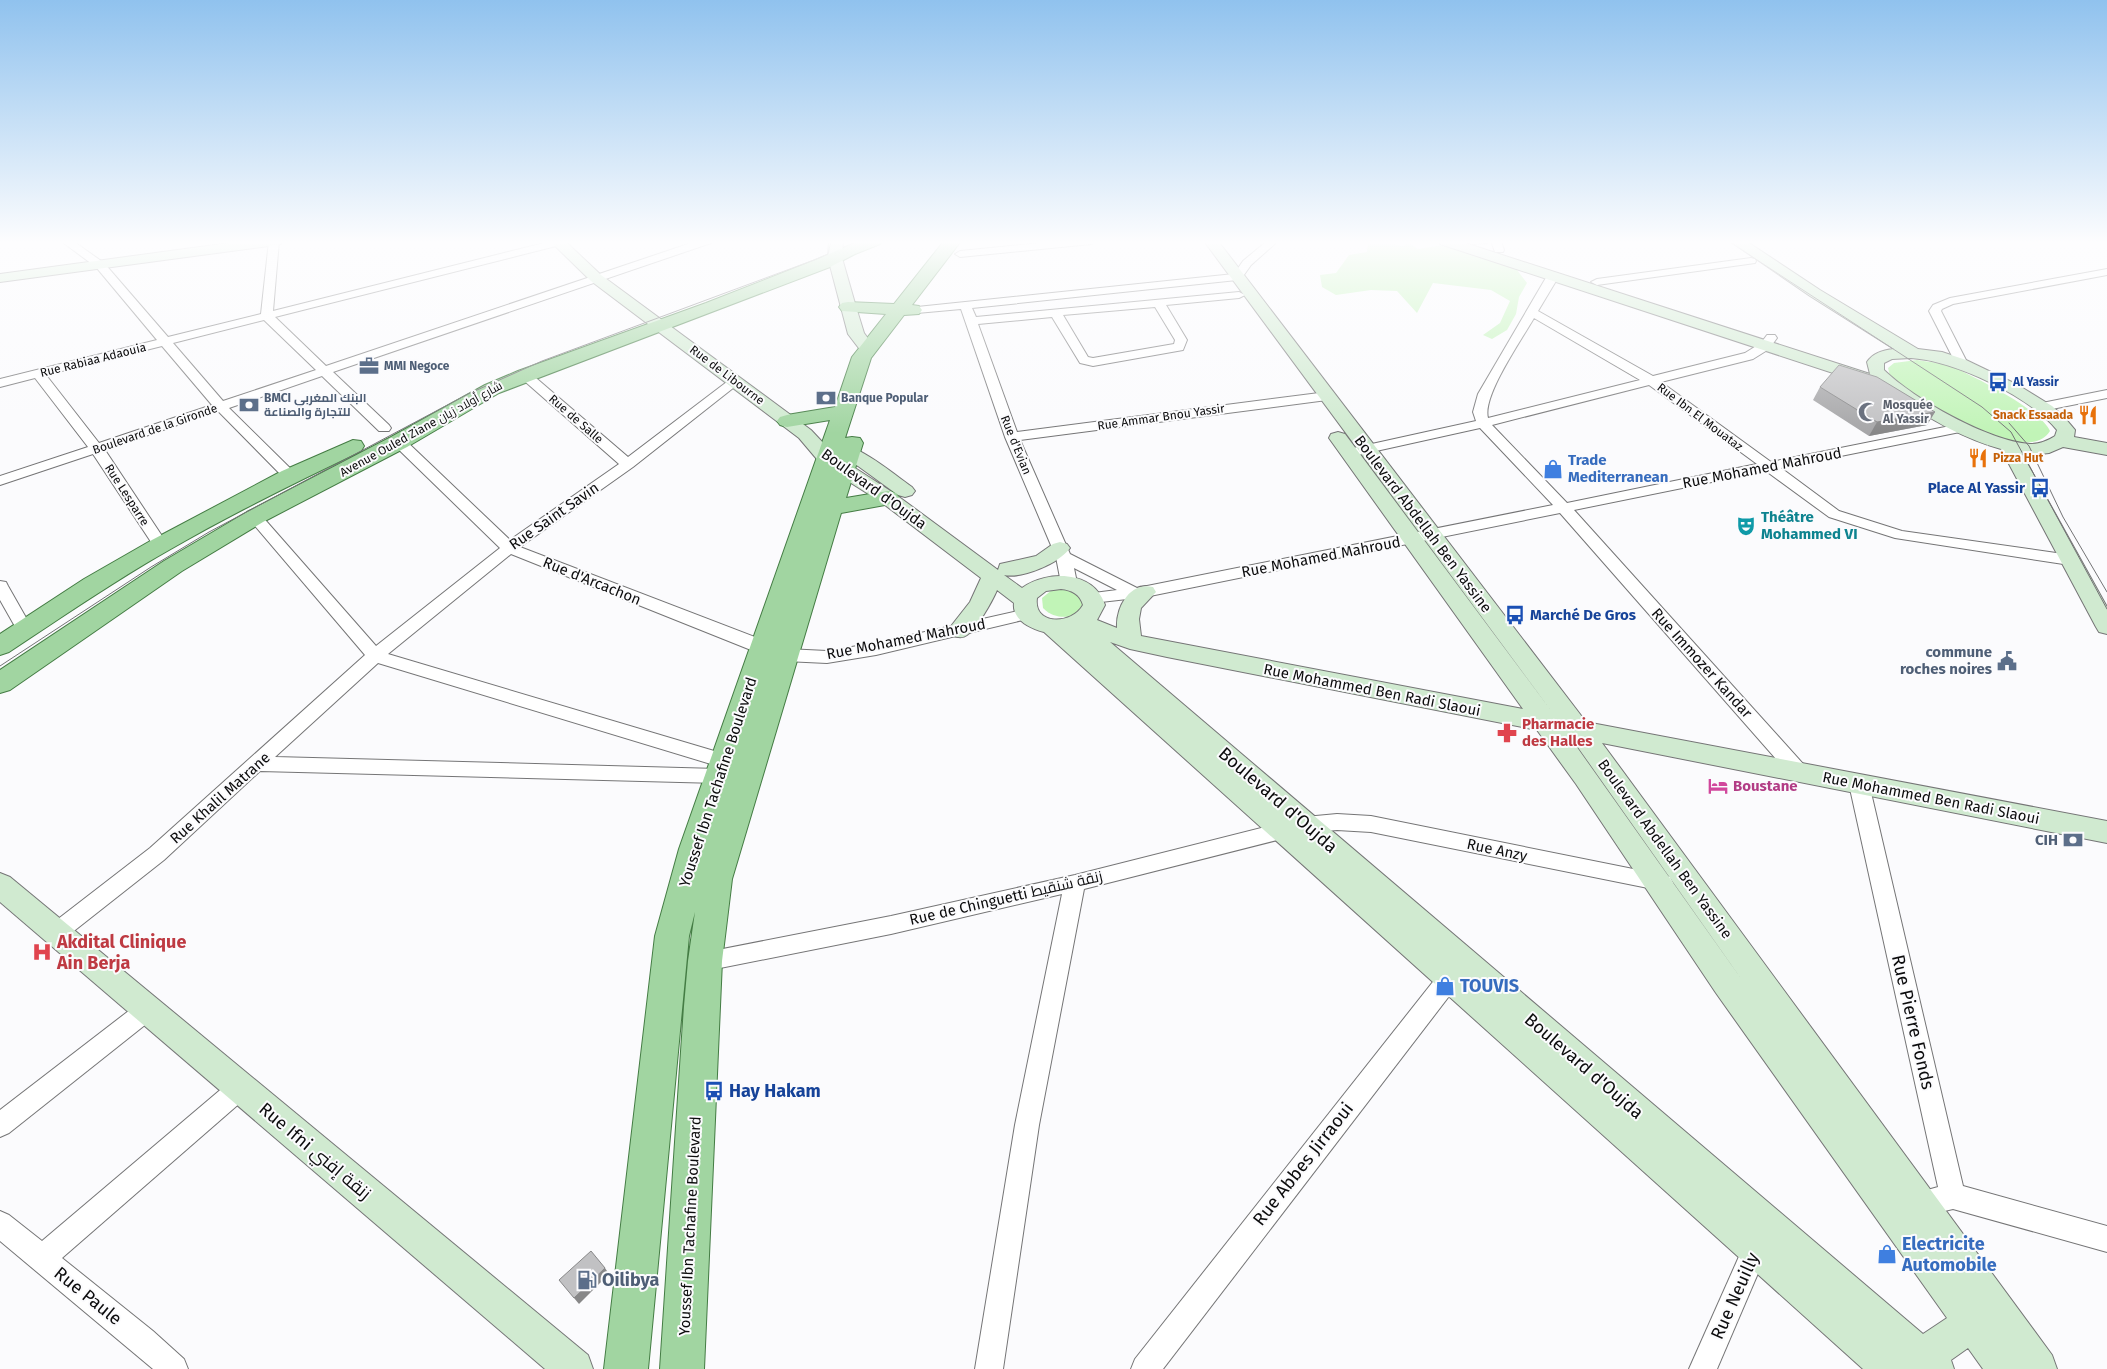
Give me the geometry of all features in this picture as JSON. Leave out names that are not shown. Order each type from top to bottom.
[{"type":"main road","name":"Avenue Ouled Ziane شارع أولاد زيان","points":[[0,683],[173,566],[392,435],[490,372],[652,320],[716,305]]},
{"type":"main road","name":"Youssef Ibn Tachafine Boulevard","points":[[626,1369],[672,936],[695,849],[721,769],[773,651],[831,508],[842,412],[862,357],[868,348],[912,305]]},
{"type":"main road","points":[[848,307],[908,310]]},
{"type":"main road","name":"Youssef Ibn Tachafine Boulevard","points":[[682,1369],[705,961],[716,879],[773,651],[838,457],[869,377],[908,310]]},
{"type":"main road","name":"Avenue Ouled Ziane شارع أولاد زيان","points":[[0,646],[160,545],[290,476],[347,449],[392,435],[652,320]]},
{"type":"main road","points":[[787,421],[842,412]]},
{"type":"main road","points":[[831,508],[888,498]]},
{"type":"main road","points":[[1049,612],[1047,583],[1068,583],[1082,587],[1092,598]]},
{"type":"street","points":[[134,305],[221,407],[290,476]]},
{"type":"street","points":[[267,316],[268,305]]},
{"type":"street","name":"Rue Rabiaa Adaouia","points":[[0,383],[311,305]]},
{"type":"street","name":"Boulevard de la Gironde","points":[[0,481],[517,305]]},
{"type":"street","name":"Rue de Libourne","points":[[632,305],[736,381],[804,434]]},
{"type":"street","points":[[908,310],[977,305]]},
{"type":"street","points":[[970,321],[1140,305]]},
{"type":"street","points":[[1056,313],[1084,360],[1093,362],[1179,347],[1181,340],[1161,305]]},
{"type":"street","name":"Boulevard Abdellah Ben Yassine","points":[[1247,305],[1318,397],[1366,450],[1421,537]]},
{"type":"street","name":"Boulevard Abdellah Ben Yassine","points":[[1251,305],[1318,397],[1349,453],[1421,537],[1519,668],[1579,730],[1762,982],[1918,1204],[2038,1369]]},
{"type":"street","points":[[1483,423],[1480,412],[1484,394],[1537,305]]},
{"type":"street","points":[[1647,305],[1768,342],[1876,371],[1894,388]]},
{"type":"street","points":[[1662,305],[1894,388],[1960,428],[2008,446],[2043,447],[2064,436],[2107,445]]},
{"type":"street","points":[[1817,305],[1891,354]]},
{"type":"street","points":[[1834,305],[1913,353]]},
{"type":"street","points":[[1942,305],[1937,307],[1935,311],[1962,364]]},
{"type":"street","name":"Rue d'Evian","points":[[966,306],[1012,437],[1062,552],[1068,583]]},
{"type":"street","points":[[848,307],[856,334],[868,348]]},
{"type":"street","name":"Rue Ibn El Mouataz","points":[[1533,313],[1652,381],[1834,514],[1866,526],[1900,534],[2070,560]]},
{"type":"street","name":"Rue d'Arcachon","points":[[267,316],[509,548],[773,651]]},
{"type":"street","points":[[1349,453],[1483,423],[1749,356],[1768,342]]},
{"type":"street","points":[[1876,371],[1875,362],[1891,354],[1913,353],[1938,357],[1962,364],[2042,407],[2058,419],[2064,436]]},
{"type":"street","name":"Rue Lesparre","points":[[38,374],[97,449],[160,545]]},
{"type":"street","name":"Rue de Salle","points":[[525,375],[628,464]]},
{"type":"street","name":"Rue Saint Savin","points":[[376,656],[509,548],[628,464],[736,381]]},
{"type":"street","points":[[2042,407],[2107,394]]},
{"type":"street","name":"Rue Ammar Bnou Yassir","points":[[1012,437],[1318,397]]},
{"type":"street","name":"Rue Immozer Kandar","points":[[1483,423],[1564,508],[1798,771]]},
{"type":"street","name":"Rue Mohamed Mahroud","points":[[1092,598],[1140,593],[1960,428]]},
{"type":"street","name":"Boulevard d'Oujda","points":[[804,434],[838,457],[888,498],[1000,572]]},
{"type":"street","points":[[2064,436],[2107,449]]},
{"type":"street","points":[[2008,446],[2107,627]]},
{"type":"street","name":"Boulevard d'Oujda","points":[[838,457],[877,470],[1152,698],[1295,828],[1760,1237],[1913,1366]]},
{"type":"street","points":[[255,517],[376,656],[721,769]]},
{"type":"street","points":[[959,630],[980,604],[1000,572],[1045,560],[1062,552],[1140,593],[1129,609],[1130,640]]},
{"type":"street","points":[[0,586],[25,630]]},
{"type":"street","points":[[1049,612],[1092,611],[1094,605],[1092,598]]},
{"type":"street","name":"Rue Mohamed Mahroud","points":[[773,651],[806,657],[841,655],[1049,612]]},
{"type":"street","name":"Rue Mohammed Ben Radi Slaoui","points":[[1049,612],[1130,640],[1167,649],[2107,832]]},
{"type":"street","points":[[1152,698],[1146,676],[1149,667],[1167,649]]},
{"type":"street","name":"Rue Khalil Matrane","points":[[57,932],[157,854],[259,764],[376,656]]},
{"type":"street","name":"Boulevard Abdellah Ben Yassine","points":[[1519,668],[1546,724],[1727,984],[2006,1369]]},
{"type":"street","points":[[259,764],[721,769]]},
{"type":"street","name":"Rue Pierre Fonds","points":[[1859,784],[1953,1196]]},
{"type":"street","name":"Rue Anzy","points":[[1295,828],[1337,822],[1371,824],[1658,883],[1689,881]]},
{"type":"street","name":"Rue de Chinguetti زنقة شنقيط","points":[[705,961],[891,925],[1075,883],[1295,828]]},
{"type":"street","points":[[989,1369],[1027,1125],[1075,883]]},
{"type":"street","name":"Rue Ifni زنقة إفني","points":[[0,885],[574,1369]]},
{"type":"street","name":"Rue Abbes Jirraoui","points":[[1145,1369],[1456,969]]},
{"type":"street","points":[[1727,984],[1762,982]]},
{"type":"street","points":[[0,1125],[148,1010]]},
{"type":"street","points":[[42,1258],[240,1088]]},
{"type":"street","points":[[1889,1210],[1953,1196],[2107,1239]]},
{"type":"street","name":"Rue Paule","points":[[0,1224],[143,1341],[174,1369]]},
{"type":"street","name":"Rue Neuilly","points":[[1703,1369],[1760,1237]]},
{"type":"street","points":[[1913,1366],[1973,1323]]},
{"type":"green space","points":[[1410,305],[1421,305],[1417,313]]},
{"type":"green space","points":[[1508,305],[1518,305],[1516,314],[1507,330],[1492,339],[1483,335],[1500,323]]},
{"type":"green space","points":[[1917,360],[1955,368],[2007,395],[2034,414],[2050,431],[2039,440],[2022,442],[2002,439],[1959,421],[1891,378],[1888,368],[1894,363]]},
{"type":"green space","points":[[1067,588],[1087,601],[1074,616],[1057,616],[1043,608],[1042,598],[1052,590]]},
{"type":"building","points":[[1839,365],[1877,377],[1935,412],[1877,422],[1820,387]]},
{"type":"building","name":"Oilibya","points":[[591,1251],[605,1268],[574,1298],[559,1280]]},
{"type":"tram line","points":[[0,666],[151,567],[209,532],[468,394],[542,361],[693,305]]},
{"type":"tram line","points":[[1826,305],[1982,407],[2011,432],[2107,609]]},
{"type":"tram line","points":[[2009,423],[2029,446],[2063,517],[2107,592]]},
{"type":"place","name":"MMI Negoce","points":[[369,366]]},
{"type":"place","name":"Al Yassir","points":[[1998,382]]},
{"type":"place","name":"Banque Popular","points":[[826,398]]},
{"type":"place","name":"BMCI البنك المغربي للتجارة والصناعة","points":[[249,405]]},
{"type":"place","name":"Mosquée Al Yassir","points":[[1868,412]]},
{"type":"place","name":"Snack Essaada","points":[[2088,415]]},
{"type":"place","name":"Pizza Hut","points":[[1978,458]]},
{"type":"place","name":"Trade Mediterranean","points":[[1553,469]]},
{"type":"place","name":"Place Al Yassir","points":[[2040,488]]},
{"type":"place","name":"Théâtre Mohammed VI","points":[[1746,526]]},
{"type":"place","name":"Marché De Gros","points":[[1515,615]]},
{"type":"place","name":"commune roches noires","points":[[2007,661]]},
{"type":"place","name":"Pharmacie des Halles","points":[[1507,733]]},
{"type":"place","name":"Boustane","points":[[1718,786]]},
{"type":"place","name":"CIH","points":[[2073,840]]},
{"type":"place","name":"Akdital Clinique Ain Berja","points":[[42,952]]},
{"type":"place","name":"TOUVIS","points":[[1445,986]]},
{"type":"place","name":"Hay Hakam","points":[[714,1091]]},
{"type":"place","name":"Electricite Automobile","points":[[1887,1254]]},
{"type":"place","name":"Oilibya","points":[[587,1280]]}]
